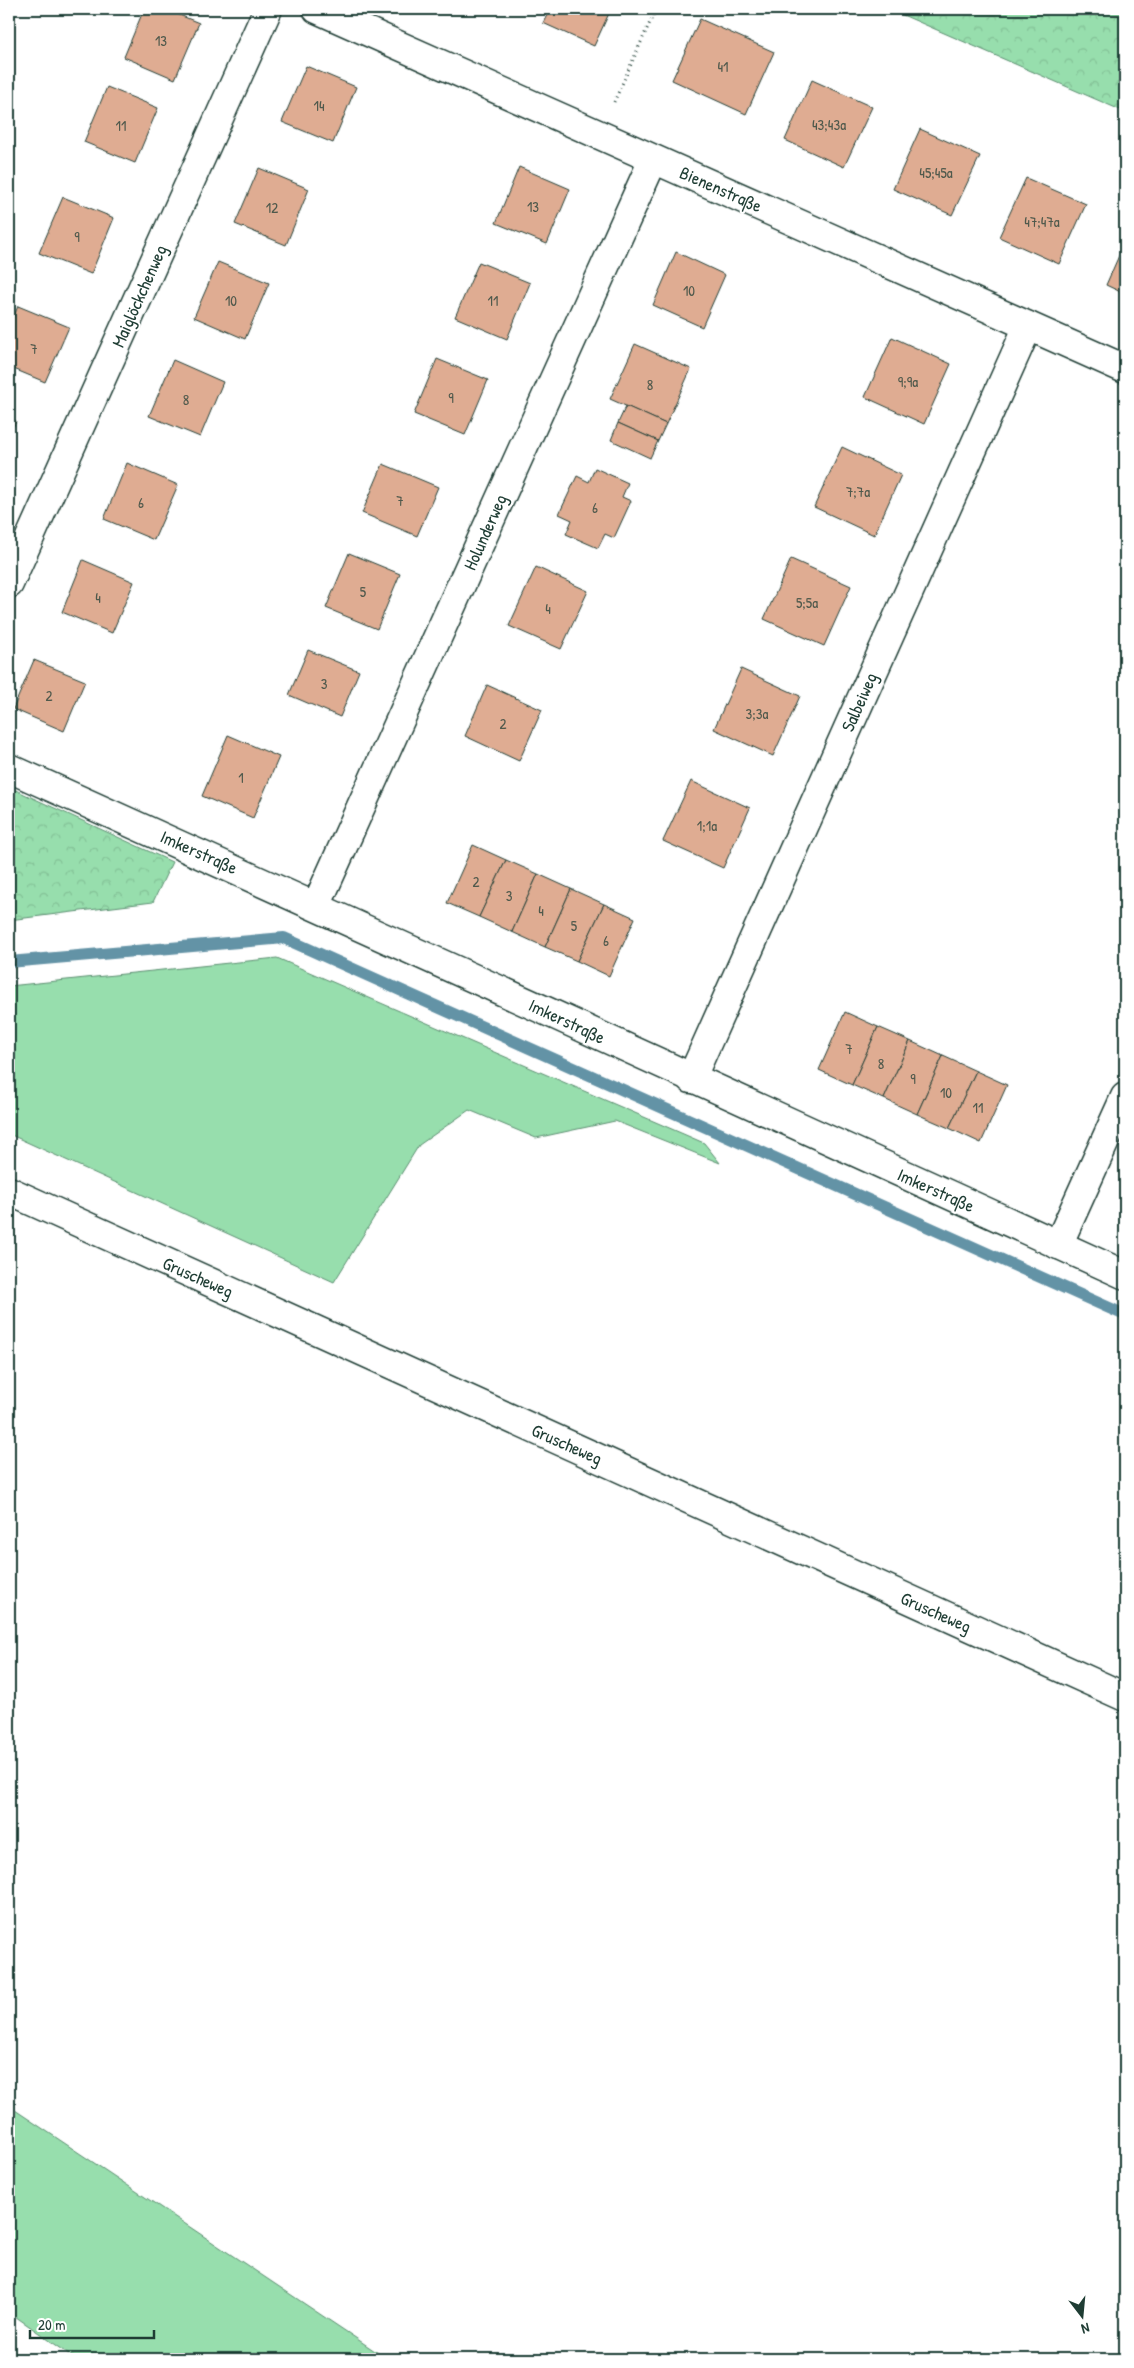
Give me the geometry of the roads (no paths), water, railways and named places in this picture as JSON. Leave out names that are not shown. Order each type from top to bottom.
[{"type":"street","name":"Maiglöckchenweg","points":[[9,584],[268,9]]},
{"type":"street","name":"Bienenstraße","points":[[316,9],[1125,369]]},
{"type":"street","name":"Holunderweg","points":[[317,904],[653,160]]},
{"type":"street","name":"Salbeiweg","points":[[691,1079],[1028,326]]},
{"type":"street","name":"Imkerstraße","points":[[9,768],[317,904],[691,1079],[1125,1275]]},
{"type":"street","points":[[1058,1245],[1125,1097]]},
{"type":"street","name":"Gruscheweg","points":[[9,1191],[1125,1698]]},
{"type":"waterway","points":[[9,962],[284,938],[1125,1315]]}]
